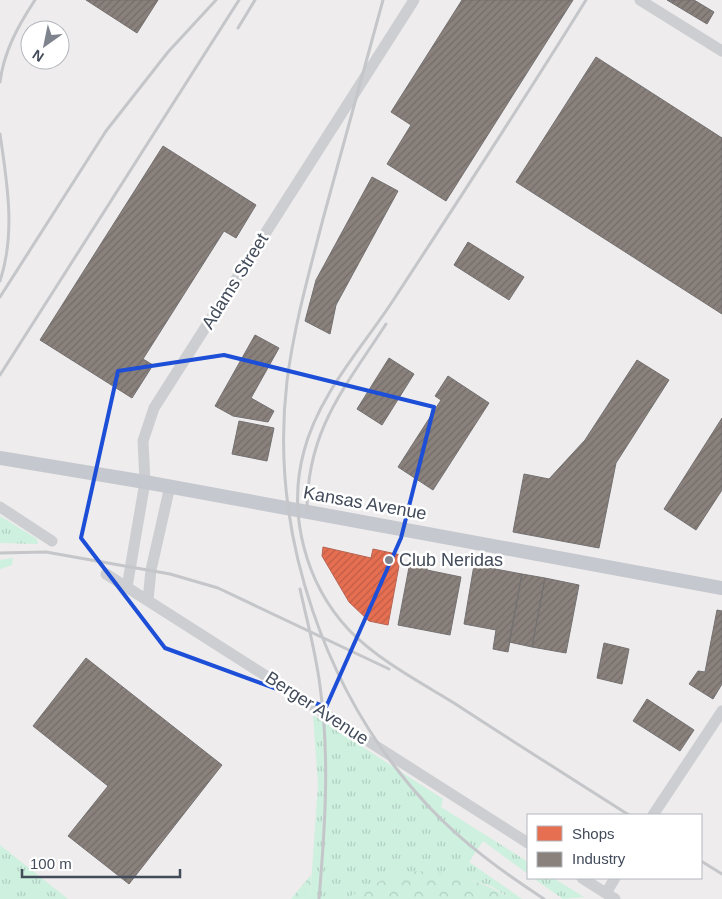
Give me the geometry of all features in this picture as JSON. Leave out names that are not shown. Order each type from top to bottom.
[{"type":"main road","name":"Kansas Avenue","points":[[0,458],[170,486],[722,588]]},
{"type":"street","name":"Adams Street","points":[[127,587],[145,482],[143,442],[154,408],[414,0]]},
{"type":"street","points":[[640,0],[722,51]]},
{"type":"street","points":[[148,600],[151,570],[170,486]]},
{"type":"street","points":[[0,507],[52,541]]},
{"type":"street","name":"Berger Avenue","points":[[106,574],[527,842]]},
{"type":"street","points":[[655,814],[722,711]]},
{"type":"street","points":[[584,879],[610,896],[615,879]]},
{"type":"highlighted area","points":[[224,355],[434,407],[401,538],[326,707],[165,648],[81,538],[118,371]]},
{"type":"green space","points":[[0,516],[37,539],[38,544],[0,543]]},
{"type":"green space","points":[[13,558],[12,565],[0,569],[0,560]]},
{"type":"green space","points":[[313,715],[443,799],[441,807],[527,861],[527,873],[483,841],[469,862],[522,899],[511,899],[491,886],[461,877],[390,876],[345,899],[310,899],[318,785]]},
{"type":"green space","points":[[0,845],[68,899],[0,899]]},
{"type":"green space","points":[[418,871],[443,873],[478,882],[511,899],[345,899],[390,876]]},
{"type":"green space","points":[[311,875],[310,899],[291,899]]},
{"type":"green space","points":[[534,879],[555,879],[584,897],[563,899]]},
{"type":"building: Shops","points":[[323,547],[371,558],[373,549],[401,555],[388,625],[369,621],[349,602],[322,556]]},
{"type":"building: Industry","points":[[86,0],[158,0],[137,33]]},
{"type":"building: Industry","points":[[462,0],[573,0],[446,201],[387,164],[411,125],[391,112]]},
{"type":"building: Industry","points":[[667,0],[694,0],[714,12],[707,24]]},
{"type":"building: Industry","points":[[596,57],[722,138],[722,314],[516,182]]},
{"type":"building: Industry","points":[[163,146],[256,205],[236,238],[224,231],[143,359],[153,365],[132,398],[40,340]]},
{"type":"building: Industry","points":[[372,177],[398,191],[336,305],[330,334],[305,321],[316,280]]},
{"type":"building: Industry","points":[[468,242],[524,277],[509,300],[454,265]]},
{"type":"building: Industry","points":[[255,335],[279,348],[251,398],[274,411],[268,422],[233,416],[215,406]]},
{"type":"building: Industry","points":[[389,358],[414,374],[382,425],[357,409]]},
{"type":"building: Industry","points":[[637,360],[669,380],[616,463],[599,548],[513,532],[524,474],[549,479],[585,440]]},
{"type":"building: Industry","points":[[448,376],[489,403],[433,490],[398,467],[441,400],[435,396]]},
{"type":"building: Industry","points":[[722,418],[722,490],[696,530],[664,509]]},
{"type":"building: Industry","points":[[239,421],[274,428],[267,461],[232,454]]},
{"type":"building: Industry","points":[[410,562],[428,565],[427,570],[461,577],[450,635],[398,625]]},
{"type":"building: Industry","points":[[474,565],[522,574],[508,652],[493,649],[496,630],[464,624]]},
{"type":"building: Industry","points":[[522,574],[545,578],[532,647],[509,642]]},
{"type":"building: Industry","points":[[545,578],[579,585],[566,653],[532,647]]},
{"type":"building: Industry","points":[[717,610],[722,611],[722,684],[713,699],[689,684],[698,671],[705,672]]},
{"type":"building: Industry","points":[[604,643],[629,649],[622,684],[597,678]]},
{"type":"building: Industry","points":[[86,658],[222,765],[129,884],[68,836],[108,786],[33,726]]},
{"type":"building: Industry","points":[[647,699],[694,730],[680,751],[633,721]]},
{"type":"railway","points":[[0,82],[8,49],[35,0]]},
{"type":"railway","points":[[0,297],[106,131],[168,52],[216,0]]},
{"type":"railway","points":[[0,375],[239,0]]},
{"type":"railway","points":[[238,28],[255,0]]},
{"type":"railway","points":[[383,0],[312,259],[290,360],[284,438],[287,496],[297,554],[312,610],[334,664],[361,716],[393,764],[430,808],[456,834],[499,868],[544,899]]},
{"type":"railway","points":[[586,0],[516,112],[320,409],[304,451],[299,475],[299,522],[311,569],[321,591],[334,611],[360,641],[399,669],[627,814]]},
{"type":"railway","points":[[0,134],[9,208],[8,245],[0,281]]},
{"type":"railway","points":[[307,511],[313,457],[321,433],[343,390],[386,324]]},
{"type":"railway","points":[[0,553],[46,552],[170,574],[218,588],[389,669]]},
{"type":"railway","points":[[300,589],[314,649],[325,739],[325,819],[319,899]]},
{"type":"railway","points":[[702,862],[722,874]]},
{"type":"place","name":"Club Neridas","points":[[389,560]]}]
